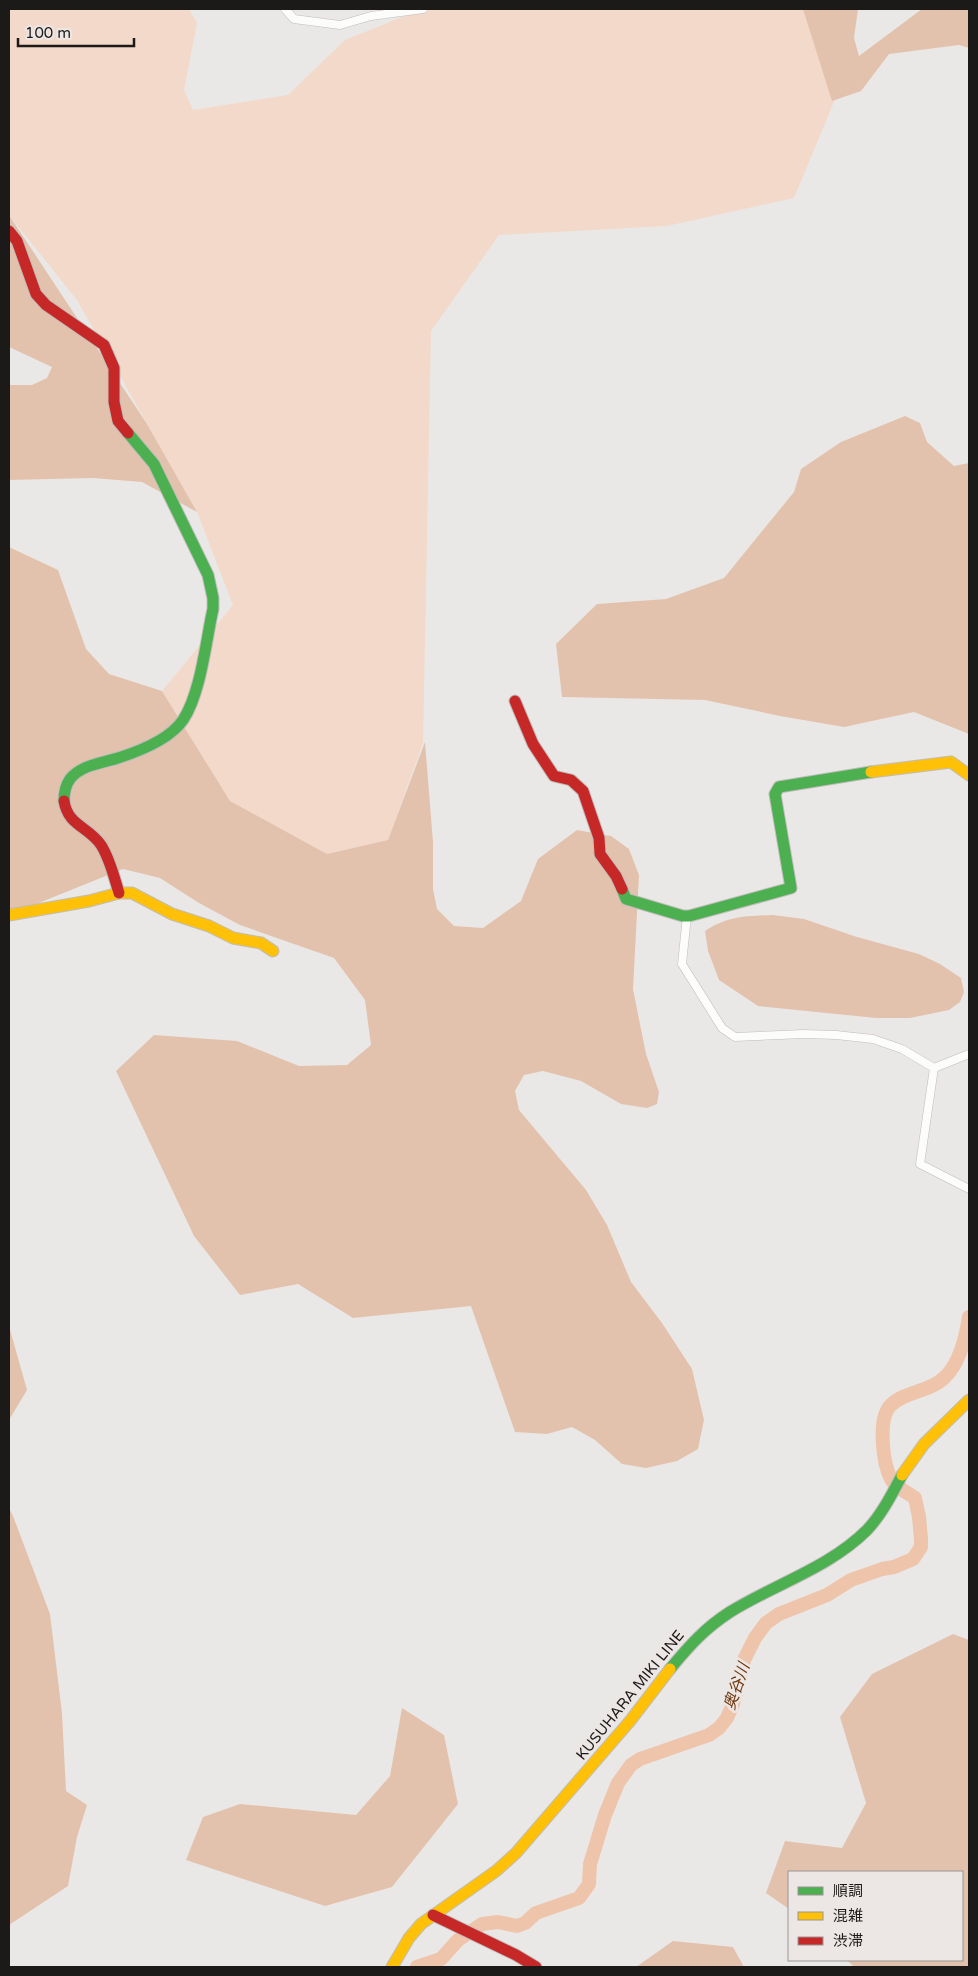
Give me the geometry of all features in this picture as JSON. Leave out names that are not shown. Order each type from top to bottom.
[{"type":"street","points":[[285,9],[294,19],[340,24],[371,16],[423,9]]},
{"type":"street","points":[[9,231],[17,241],[36,294],[46,305],[104,345],[114,368],[114,402],[118,421],[154,464],[208,575],[213,598],[213,609],[198,677],[183,721],[166,735],[141,750],[84,768],[68,781],[64,790],[66,812],[71,820],[89,832],[98,841],[105,854],[119,893]]},
{"type":"street","points":[[515,701],[533,744],[554,776],[571,780],[583,792],[600,838],[600,854],[616,876],[626,899],[687,916],[791,888],[775,794],[779,787],[896,768],[951,762],[969,774]]},
{"type":"street","points":[[9,915],[89,901],[119,893],[132,893],[172,914],[209,926],[233,938],[260,943],[272,951]]},
{"type":"street","points":[[687,916],[682,964],[722,1028],[735,1037],[764,1034],[820,1034],[873,1039],[902,1048],[934,1068]]},
{"type":"street","points":[[934,1068],[969,1054]]},
{"type":"street","points":[[934,1068],[920,1164],[969,1189]]},
{"type":"street","name":"KUSUHARA MIKI LINE","points":[[392,1967],[409,1938],[421,1924],[496,1871],[516,1853],[624,1728],[702,1632],[731,1610],[810,1568],[859,1538],[874,1522],[918,1451],[969,1400]]},
{"type":"street","points":[[433,1915],[486,1940],[536,1967]]},
{"type":"shaded area","points":[[9,9],[189,9],[197,23],[184,90],[193,110],[288,95],[345,40],[422,9],[821,9],[846,73],[794,198],[667,226],[499,235],[431,331],[423,743],[388,840],[327,854],[230,801],[162,691],[233,605],[197,512],[77,300],[9,215]]},
{"type":"shaded area","points":[[803,9],[858,9],[854,38],[859,56],[922,9],[969,9],[969,48],[959,45],[889,54],[861,91],[832,101]]},
{"type":"shaded area","points":[[9,215],[147,424],[197,512],[142,482],[93,478],[9,480],[9,385],[32,385],[47,378],[52,367],[9,347]]},
{"type":"shaded area","points":[[905,416],[920,423],[927,442],[954,466],[969,463],[969,734],[914,712],[844,727],[705,700],[562,697],[556,644],[597,604],[666,599],[724,578],[794,492],[801,469],[841,442]]},
{"type":"shaded area","points":[[9,547],[58,570],[86,649],[109,674],[162,691],[230,801],[327,854],[388,840],[425,742],[433,842],[433,889],[437,909],[454,926],[483,928],[521,901],[538,859],[577,830],[611,836],[629,849],[639,875],[633,989],[646,1054],[659,1092],[657,1104],[647,1108],[621,1104],[581,1081],[543,1071],[524,1075],[515,1091],[519,1110],[586,1190],[607,1225],[631,1282],[662,1323],[692,1369],[704,1420],[698,1449],[677,1461],[646,1468],[622,1464],[595,1440],[572,1427],[547,1434],[515,1432],[471,1306],[353,1318],[298,1284],[240,1295],[194,1236],[116,1071],[154,1035],[237,1041],[299,1066],[347,1065],[371,1045],[365,1000],[334,958],[240,925],[199,903],[160,878],[123,869],[9,915]]},
{"type":"shaded area","points":[[773,915],[804,919],[857,937],[919,954],[940,964],[961,978],[964,992],[960,1002],[949,1010],[910,1018],[876,1018],[758,1006],[719,980],[708,951],[705,931],[730,920]]},
{"type":"shaded area","points":[[9,1326],[27,1390],[9,1420]]},
{"type":"shaded area","points":[[9,1508],[50,1614],[62,1713],[66,1791],[87,1805],[77,1837],[68,1886],[9,1925]]},
{"type":"shaded area","points":[[953,1634],[969,1640],[969,1967],[854,1967],[848,1961],[963,1961],[963,1871],[788,1871],[788,1908],[766,1893],[785,1841],[842,1848],[866,1803],[840,1717],[872,1674]]},
{"type":"shaded area","points":[[402,1708],[444,1735],[458,1804],[392,1887],[325,1906],[186,1860],[203,1817],[240,1804],[356,1815],[390,1776]]},
{"type":"shaded area","points":[[673,1941],[733,1947],[744,1967],[636,1967]]},
{"type":"waterway","name":"奥谷川","points":[[417,1967],[441,1959],[458,1940],[482,1924],[498,1922],[517,1926],[525,1923],[536,1913],[579,1898],[589,1884],[590,1864],[605,1815],[618,1783],[631,1765],[640,1759],[709,1735],[719,1728],[727,1718],[733,1704],[744,1660],[755,1638],[766,1623],[779,1614],[827,1595],[851,1580],[913,1559],[921,1547],[919,1517],[915,1498],[895,1485],[888,1472],[883,1441],[884,1420],[887,1411],[897,1400],[932,1386],[950,1371],[961,1349],[969,1317]]},
{"type":"traffic: fast","points":[[64,801],[68,782],[75,774],[92,765],[127,755],[154,744],[163,739],[183,720],[199,681],[213,609],[213,598],[208,575],[154,464],[128,433]]},
{"type":"traffic: fast","points":[[622,889],[626,899],[683,916],[689,916],[791,888],[775,794],[779,787],[871,772]]},
{"type":"traffic: fast","points":[[670,1669],[698,1638],[721,1618],[747,1602],[819,1565],[852,1543],[867,1530],[877,1517],[902,1475]]},
{"type":"traffic: slow","points":[[871,772],[951,762],[969,775]]},
{"type":"traffic: slow","points":[[9,915],[89,901],[119,893],[132,893],[172,914],[209,926],[233,938],[261,943],[273,951]]},
{"type":"traffic: slow","points":[[902,1475],[924,1444],[969,1400]]},
{"type":"traffic: slow","points":[[392,1967],[409,1938],[421,1924],[496,1871],[516,1853],[630,1721],[670,1669]]},
{"type":"traffic: jam","points":[[9,231],[17,241],[36,294],[46,305],[104,345],[114,368],[114,402],[118,421],[128,433]]},
{"type":"traffic: jam","points":[[515,701],[533,744],[554,776],[571,780],[583,791],[599,838],[600,854],[616,876],[622,889]]},
{"type":"traffic: jam","points":[[64,801],[66,809],[74,821],[96,839],[104,850],[119,893]]},
{"type":"traffic: jam","points":[[433,1915],[516,1955],[536,1967]]}]
